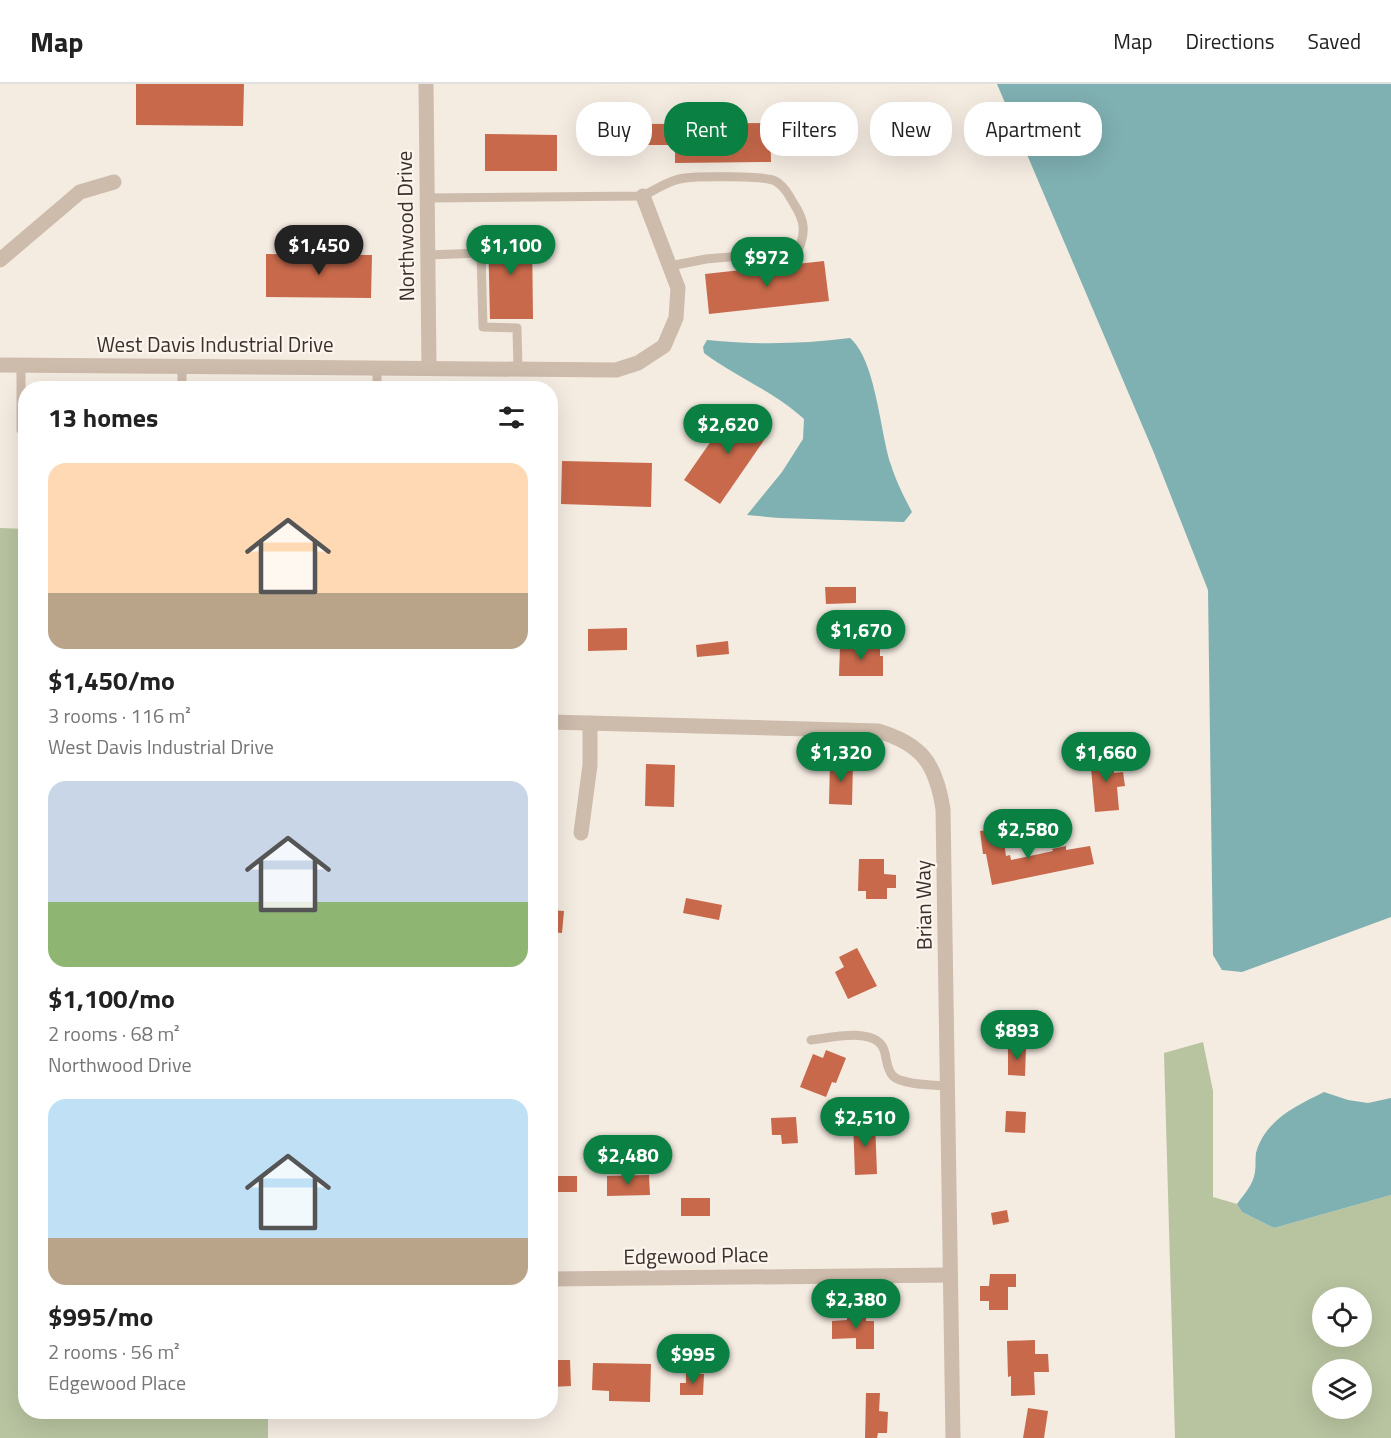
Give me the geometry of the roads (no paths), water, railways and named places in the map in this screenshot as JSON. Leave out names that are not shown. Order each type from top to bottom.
[{"type":"street","name":"Northwood Drive","points":[[426,84],[429,368]]},
{"type":"street","points":[[0,260],[80,192],[114,182]]},
{"type":"street","name":"West Davis Industrial Drive","points":[[0,365],[616,370],[638,363],[664,346],[676,318],[678,288],[643,196]]},
{"type":"street","name":"Brian Way","points":[[558,722],[878,731],[894,735],[909,743],[922,753],[933,770],[944,809],[953,1438]]},
{"type":"street","points":[[581,833],[590,765],[590,723]]},
{"type":"street","name":"Edgewood Place","points":[[558,1279],[950,1275]]},
{"type":"lane","points":[[427,198],[643,196],[666,184],[685,178],[761,178],[774,181],[785,190],[801,216],[804,237],[798,251],[706,259],[670,266]]},
{"type":"lane","points":[[428,255],[481,253],[483,327],[517,328],[518,369]]},
{"type":"lane","points":[[21,365],[21,381]]},
{"type":"lane","points":[[182,366],[182,381]]},
{"type":"lane","points":[[377,367],[377,381]]},
{"type":"lane","points":[[811,1040],[858,1035],[873,1038],[884,1049],[893,1077],[907,1082],[947,1086]]},
{"type":"water","points":[[997,84],[1391,84],[1391,917],[1242,972],[1222,970],[1213,955],[1208,590],[1154,453],[1028,156],[1102,156],[1102,102],[1005,102]]},
{"type":"water","points":[[850,338],[859,348],[866,362],[891,465],[912,512],[904,522],[747,515],[782,472],[803,439],[804,419],[781,401],[704,353],[703,347],[707,340],[779,343]]},
{"type":"water","points":[[1324,1092],[1348,1100],[1368,1103],[1391,1098],[1391,1195],[1274,1228],[1242,1212],[1237,1204],[1252,1181],[1256,1153],[1266,1132],[1283,1115]]}]
